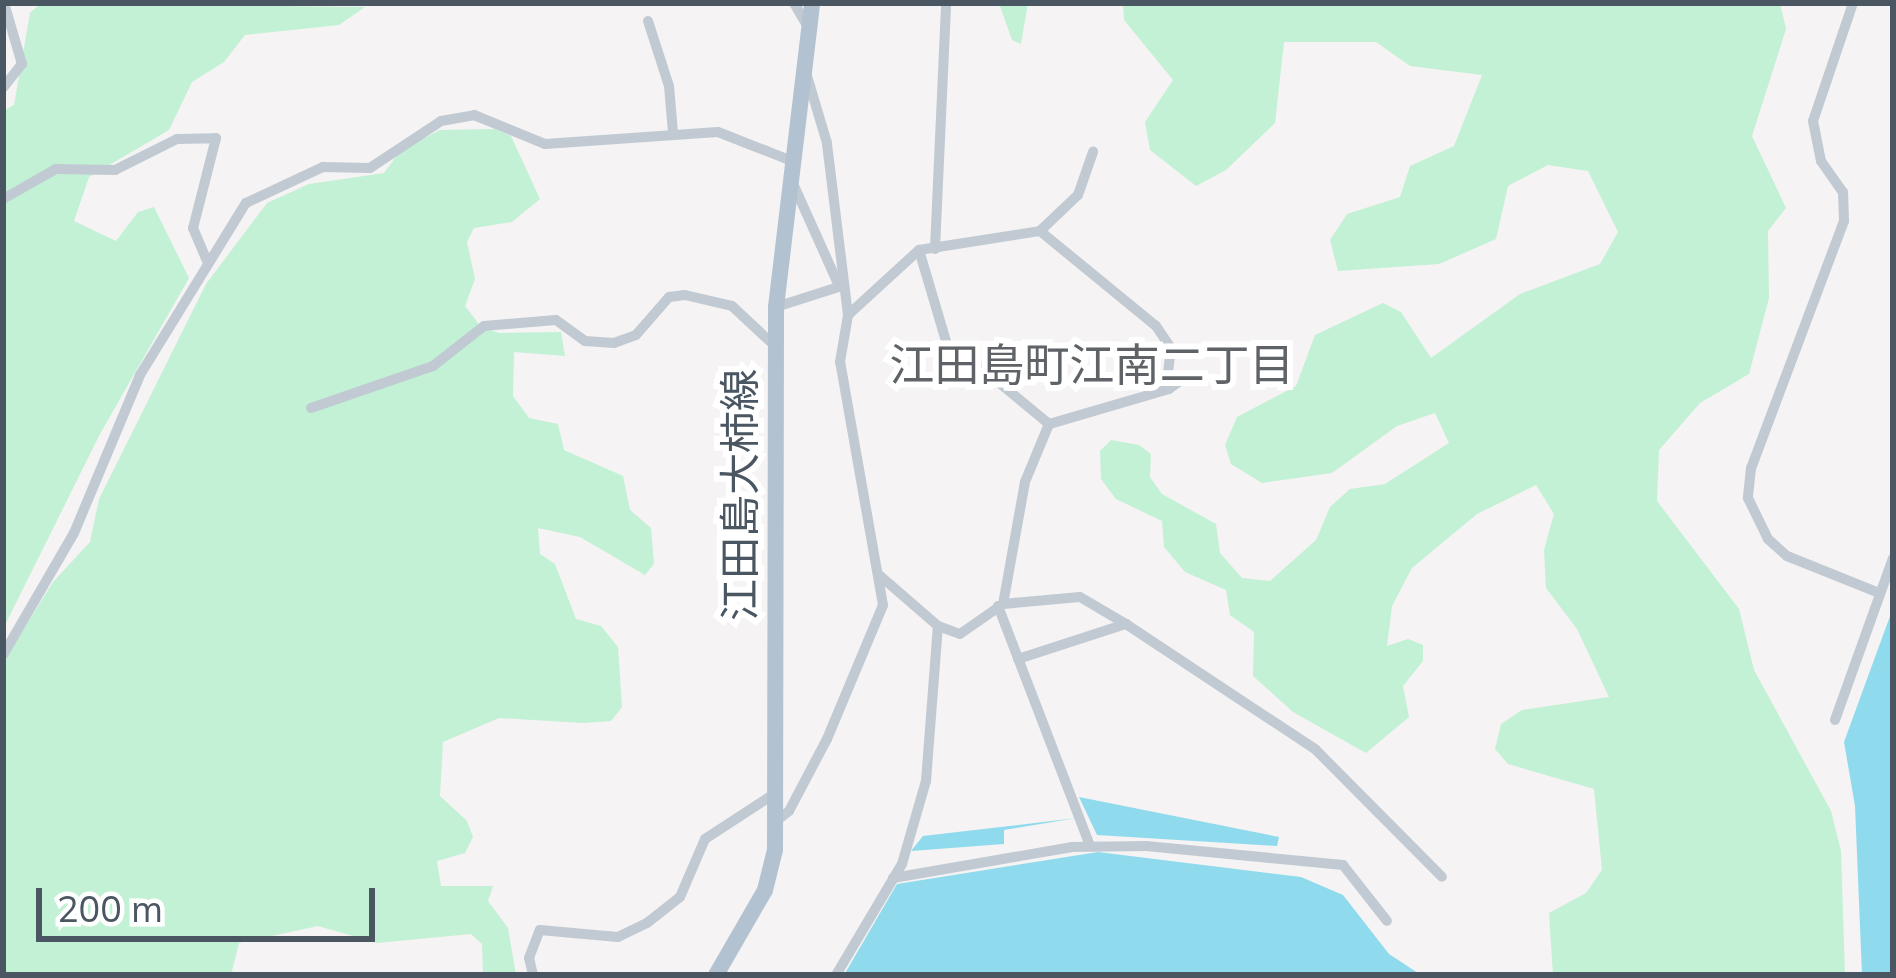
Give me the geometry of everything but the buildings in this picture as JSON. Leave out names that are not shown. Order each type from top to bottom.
[{"type":"main road","name":"江田島大柿線","points":[[716,975],[766,890],[775,822],[776,307],[812,3]]},
{"type":"street","points":[[3,88],[22,64],[4,3]]},
{"type":"street","points":[[794,3],[808,29]]},
{"type":"street","points":[[935,249],[946,3]]},
{"type":"street","points":[[1853,3],[1813,121],[1814,143],[1843,192],[1844,221],[1751,468],[1748,498],[1768,539],[1787,556],[1880,593]]},
{"type":"street","points":[[648,22],[669,86],[673,133]]},
{"type":"street","points":[[775,822],[789,811],[827,739],[883,605],[841,362],[848,315],[827,143],[805,69]]},
{"type":"street","points":[[3,655],[74,533],[140,375],[207,261],[246,203],[323,167],[370,168],[441,121],[474,115],[545,144],[718,132],[790,169],[842,286]]},
{"type":"street","points":[[3,199],[73,165],[115,170],[177,140],[215,139],[193,228],[207,261]]},
{"type":"street","points":[[848,315],[919,250],[1040,231],[1078,195],[1093,152]]},
{"type":"street","points":[[1040,231],[1156,326],[1171,348],[1168,374],[1177,383],[1049,424],[1025,482],[1000,605],[1090,845]]},
{"type":"street","points":[[919,250],[949,352],[969,358],[1049,424]]},
{"type":"street","points":[[776,307],[842,286]]},
{"type":"street","points":[[311,408],[433,366],[484,326],[556,320],[585,341],[614,343],[636,335],[669,298],[685,295],[732,306],[776,347]]},
{"type":"street","points":[[1835,719],[1893,558]]},
{"type":"street","points":[[878,574],[938,626],[960,634],[1000,605],[1080,597],[1315,749],[1442,877]]},
{"type":"street","points":[[1018,659],[1126,624]]},
{"type":"street","points":[[836,975],[892,878],[926,781],[938,626]]},
{"type":"street","points":[[532,975],[529,958],[540,930],[580,939],[618,937],[647,922],[680,896],[705,839],[774,794]]},
{"type":"street","points":[[892,878],[1090,845],[1342,865],[1387,921]]},
{"type":"green space","points":[[41,3],[365,7],[339,25],[245,35],[224,62],[192,82],[169,130],[89,177],[74,221],[116,241],[138,212],[154,207],[189,278],[100,434],[3,629],[3,111],[14,105],[30,13]]},
{"type":"green space","points":[[999,3],[1028,3],[1021,44],[1012,40]]},
{"type":"green space","points":[[1123,3],[1780,3],[1786,29],[1752,136],[1786,208],[1768,231],[1769,298],[1749,374],[1700,403],[1659,450],[1657,501],[1739,609],[1754,670],[1831,811],[1841,851],[1845,975],[1553,975],[1549,913],[1586,893],[1602,870],[1594,789],[1508,764],[1495,749],[1501,724],[1522,710],[1609,697],[1577,629],[1546,588],[1544,550],[1554,514],[1536,485],[1477,514],[1412,568],[1392,606],[1387,646],[1408,639],[1423,645],[1423,661],[1403,686],[1409,717],[1366,753],[1293,712],[1253,676],[1254,632],[1230,615],[1226,590],[1185,572],[1164,547],[1162,521],[1116,499],[1101,479],[1100,451],[1111,440],[1139,445],[1151,454],[1150,477],[1162,494],[1216,524],[1220,553],[1242,578],[1270,581],[1316,540],[1330,507],[1350,489],[1385,484],[1449,443],[1435,413],[1397,426],[1332,473],[1262,483],[1231,464],[1225,445],[1237,417],[1296,386],[1315,335],[1383,303],[1401,312],[1431,358],[1520,294],[1600,264],[1618,232],[1588,171],[1548,165],[1508,186],[1496,239],[1439,264],[1338,271],[1330,240],[1347,214],[1400,197],[1410,166],[1454,146],[1482,75],[1410,66],[1376,42],[1284,42],[1275,123],[1226,170],[1196,186],[1150,150],[1145,122],[1173,80],[1124,20]]},
{"type":"green space","points":[[495,129],[511,136],[540,199],[512,222],[474,228],[467,242],[475,279],[465,306],[482,328],[500,333],[561,332],[565,356],[514,352],[513,396],[529,418],[558,424],[564,450],[623,476],[630,510],[651,528],[654,564],[645,575],[580,537],[538,528],[540,554],[555,564],[576,619],[601,626],[618,647],[622,707],[611,721],[499,718],[443,742],[440,796],[467,821],[473,837],[465,853],[437,861],[441,886],[493,886],[488,901],[508,928],[516,975],[483,975],[482,944],[471,934],[377,943],[318,926],[239,943],[231,975],[3,975],[3,662],[53,582],[90,542],[99,499],[206,284],[267,203],[309,184],[384,173],[401,150],[440,130]]},
{"type":"water","points":[[1893,608],[1893,975],[1862,975],[1855,806],[1844,742]]},
{"type":"water","points":[[1079,797],[1279,837],[1277,846],[1097,835]]},
{"type":"water","points":[[1077,818],[1004,830],[1004,844],[911,851],[923,836]]},
{"type":"water","points":[[1098,852],[1301,877],[1343,895],[1389,954],[1421,975],[844,975],[897,884]]},
{"type":"district","name":"江田島町江南二丁目","points":[[1092,365]]}]
